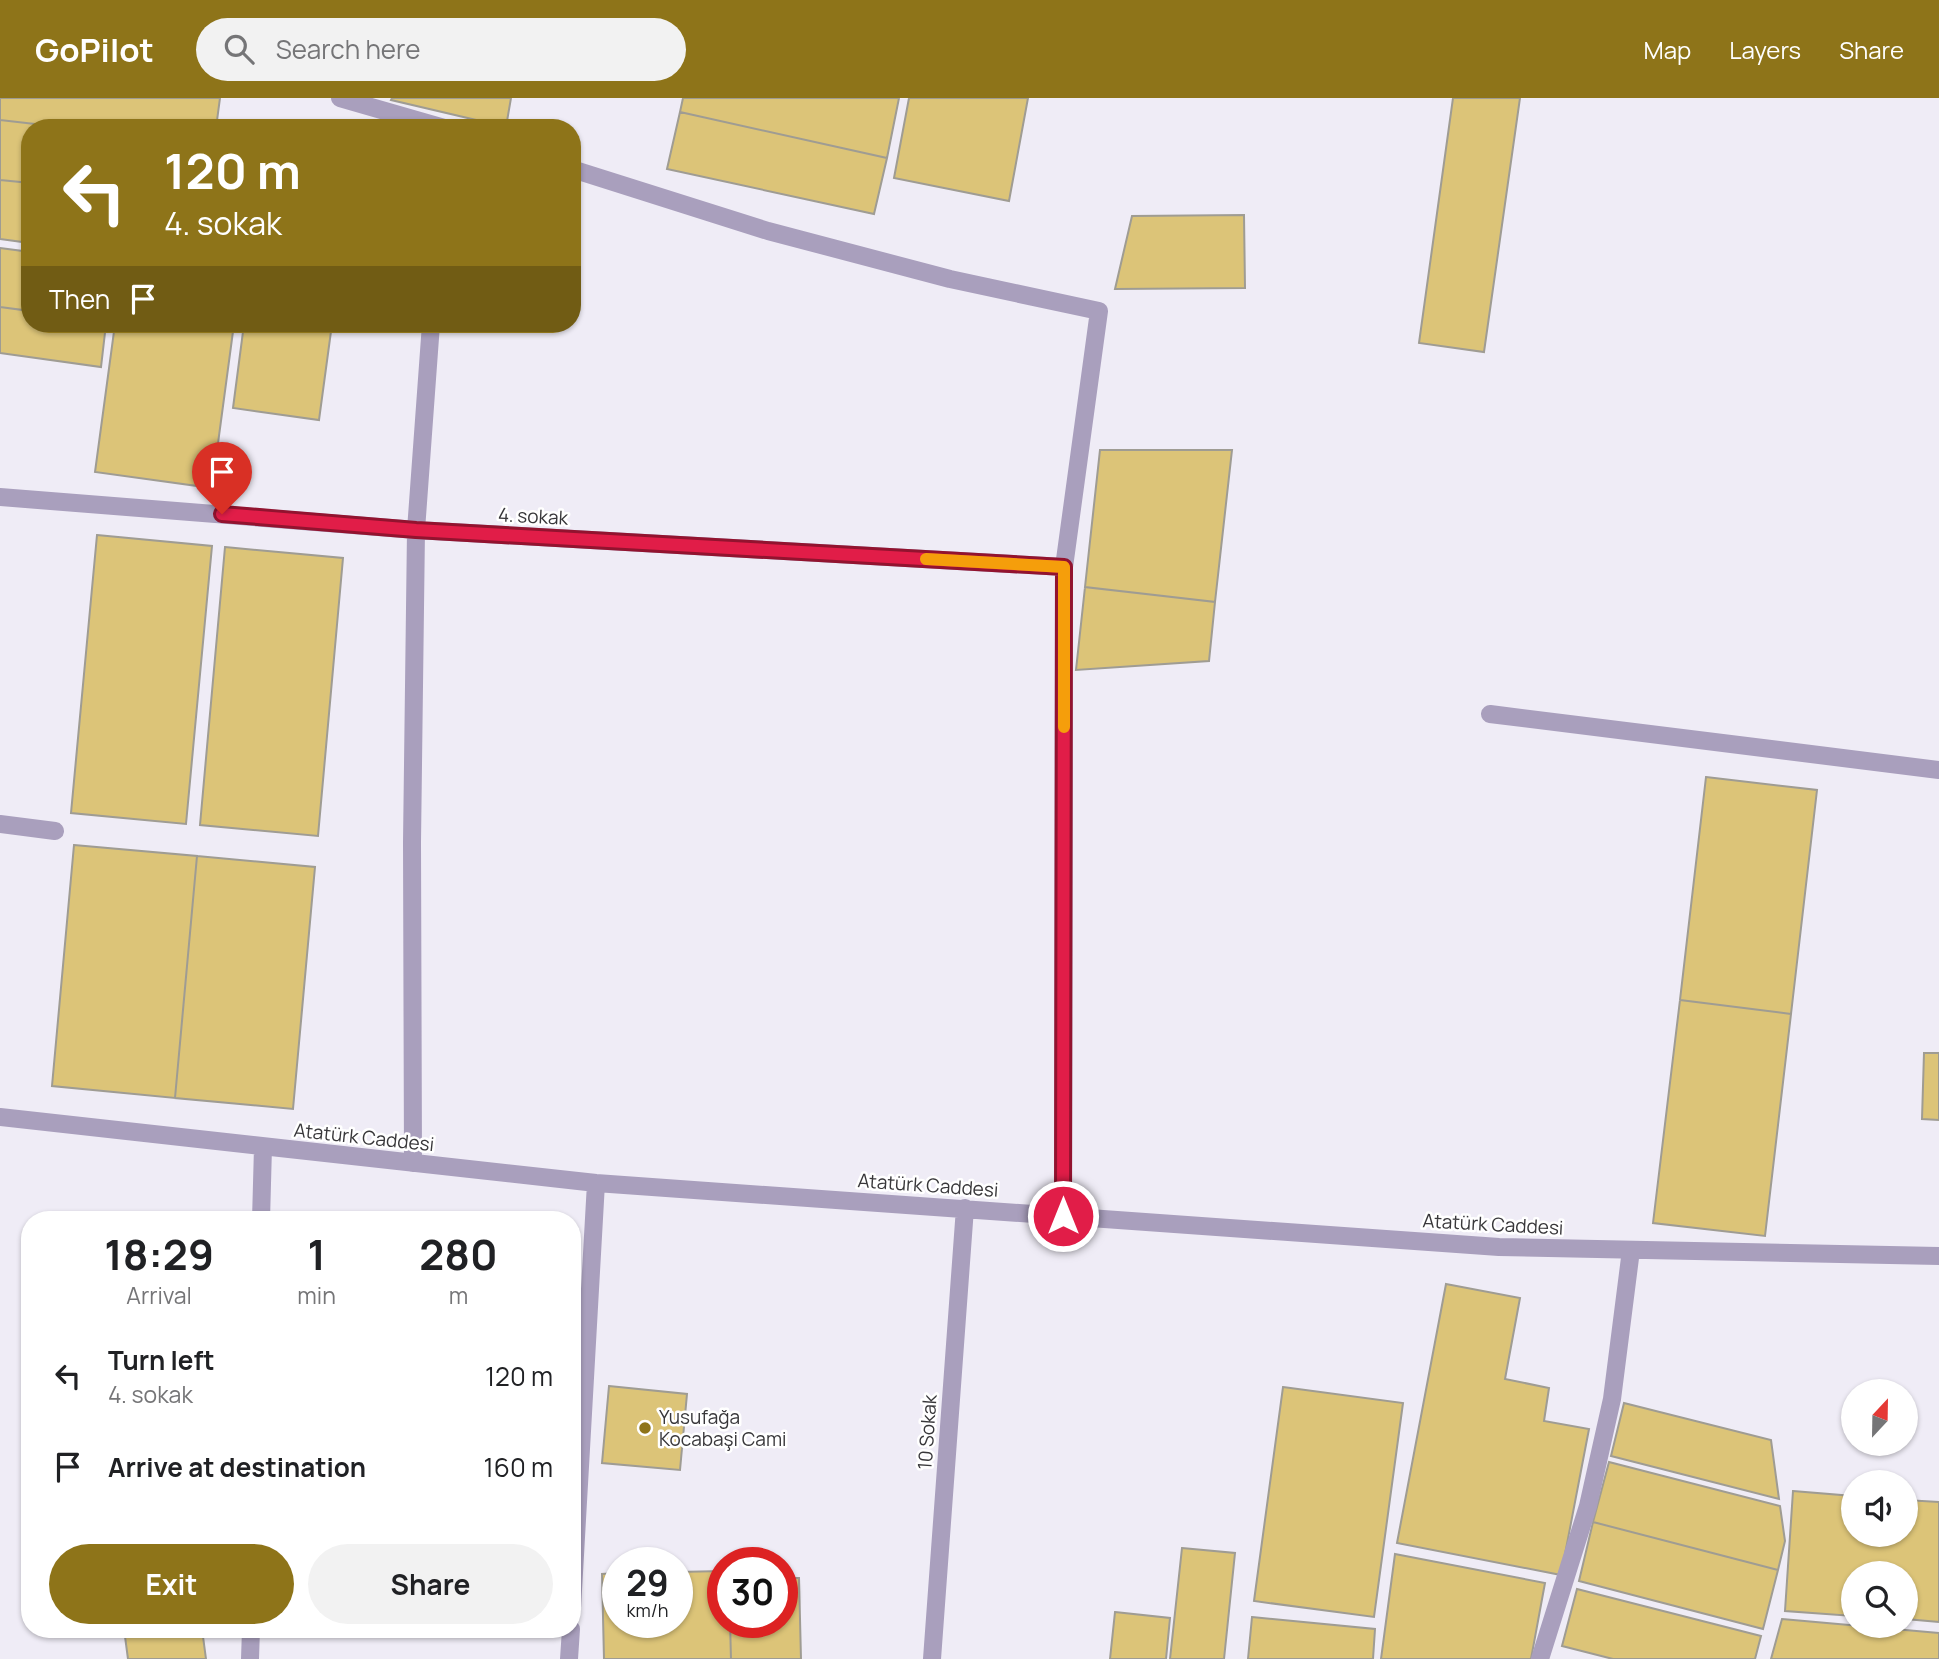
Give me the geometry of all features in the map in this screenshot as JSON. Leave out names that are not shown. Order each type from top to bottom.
[{"type":"street","points":[[340,98],[413,119]]},
{"type":"street","points":[[581,172],[768,231],[950,279],[1099,311],[1064,567],[1063,1216]]},
{"type":"street","points":[[413,1163],[412,843],[416,530],[430,333]]},
{"type":"street","name":"4. sokak","points":[[0,497],[416,530],[1064,567]]},
{"type":"street","points":[[1489,714],[1939,770]]},
{"type":"street","points":[[0,824],[55,831]]},
{"type":"street","name":"Atatürk Caddesi","points":[[0,1117],[596,1184],[1499,1247],[1939,1256]]},
{"type":"street","points":[[261,1211],[263,1147]]},
{"type":"street","points":[[581,1449],[596,1184]]},
{"type":"street","name":"10 Sokak","points":[[932,1659],[965,1208]]},
{"type":"street","points":[[1540,1659],[1588,1506],[1612,1399],[1631,1250]]},
{"type":"street","points":[[250,1659],[251,1638]]},
{"type":"street","points":[[569,1659],[570,1638]]},
{"type":"building","points":[[0,98],[220,98],[217,119],[21,119],[21,122],[0,120]]},
{"type":"building","points":[[511,98],[507,119],[472,119],[391,100]]},
{"type":"building","points":[[683,98],[899,98],[887,158],[680,112]]},
{"type":"building","points":[[909,98],[1028,98],[1009,201],[894,178]]},
{"type":"building","points":[[1453,98],[1520,98],[1484,352],[1419,343]]},
{"type":"building","points":[[680,112],[887,158],[874,214],[667,169]]},
{"type":"building","points":[[0,120],[21,122],[21,182],[0,180]]},
{"type":"building","points":[[0,180],[21,182],[21,242],[0,239]]},
{"type":"building","points":[[1244,215],[1245,288],[1115,289],[1132,216]]},
{"type":"building","points":[[0,248],[21,251],[21,310],[0,307]]},
{"type":"building","points":[[0,307],[21,310],[21,333],[105,333],[101,367],[0,353]]},
{"type":"building","points":[[114,333],[233,333],[212,488],[95,472]]},
{"type":"building","points":[[243,333],[331,333],[319,420],[233,408]]},
{"type":"building","points":[[1100,450],[1232,450],[1215,602],[1085,587]]},
{"type":"building","points":[[97,535],[212,546],[186,824],[71,813]]},
{"type":"building","points":[[225,547],[343,558],[318,836],[200,825]]},
{"type":"building","points":[[1085,587],[1215,602],[1209,661],[1076,670]]},
{"type":"building","points":[[1706,777],[1817,790],[1791,1014],[1680,1000]]},
{"type":"building","points":[[74,845],[197,856],[175,1098],[52,1086]]},
{"type":"building","points":[[197,856],[315,867],[293,1109],[175,1098]]},
{"type":"building","points":[[1680,1000],[1791,1014],[1765,1236],[1653,1223]]},
{"type":"building","points":[[1924,1053],[1939,1053],[1939,1120],[1922,1119]]},
{"type":"building","points":[[1446,1284],[1520,1298],[1505,1379],[1549,1388],[1544,1421],[1589,1429],[1561,1575],[1397,1543]]},
{"type":"building","name":"Yusufağa Kocabaşi Cami","points":[[609,1386],[687,1394],[680,1470],[602,1463]]},
{"type":"building","points":[[1283,1387],[1403,1403],[1374,1617],[1254,1601]]},
{"type":"building","points":[[1624,1403],[1771,1440],[1779,1499],[1611,1456]]},
{"type":"building","points":[[1609,1462],[1780,1506],[1785,1541],[1778,1570],[1593,1522]]},
{"type":"building","points":[[1793,1491],[1841,1495],[1841,1547],[1918,1547],[1918,1501],[1939,1502],[1939,1622],[1918,1620],[1918,1561],[1841,1561],[1841,1615],[1785,1611]]},
{"type":"building","points":[[1593,1522],[1778,1570],[1763,1629],[1579,1581]]},
{"type":"building","points":[[1182,1548],[1235,1553],[1224,1659],[1170,1659]]},
{"type":"building","points":[[1395,1554],[1545,1583],[1531,1659],[1381,1659]]},
{"type":"building","points":[[707,1571],[707,1638],[730,1638],[731,1659],[604,1659],[604,1638],[693,1638],[693,1572]]},
{"type":"building","points":[[799,1578],[801,1659],[731,1659],[730,1638],[798,1638]]},
{"type":"building","points":[[1577,1589],[1761,1636],[1755,1659],[1613,1659],[1562,1646]]},
{"type":"building","points":[[1115,1612],[1170,1618],[1166,1659],[1110,1659]]},
{"type":"building","points":[[1252,1617],[1375,1629],[1373,1659],[1248,1659]]},
{"type":"building","points":[[1782,1619],[1841,1624],[1841,1638],[1918,1638],[1918,1631],[1939,1633],[1939,1659],[1771,1659]]},
{"type":"building","points":[[125,1638],[203,1638],[206,1659],[128,1659]]},
{"type":"slow traffic","points":[[926,559],[1064,567],[1064,727]]},
{"type":"place","name":"Yusufağa Kocabaşi Cami","points":[[645,1428]]},
{"type":"route","points":[[222,514],[416,530],[1064,567],[1063,1216]]}]
